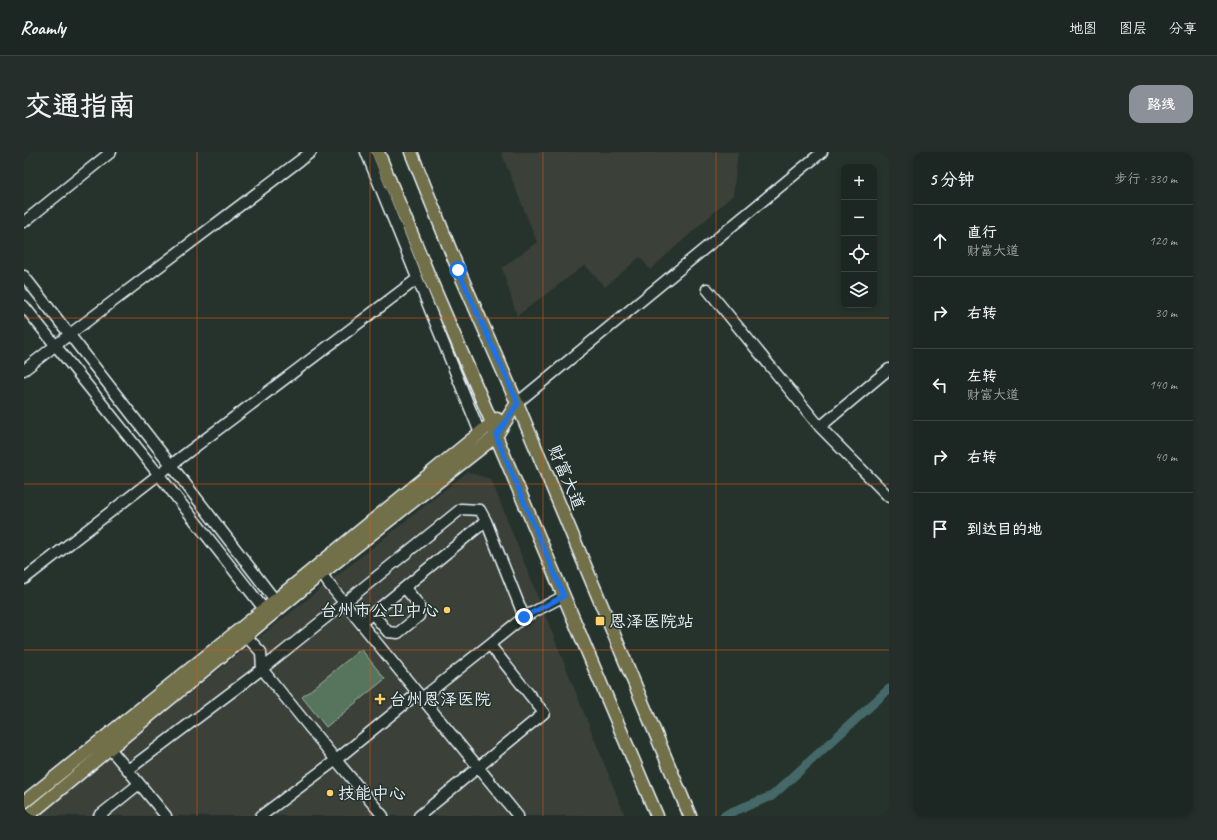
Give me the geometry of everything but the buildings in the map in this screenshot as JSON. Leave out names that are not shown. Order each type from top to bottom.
[{"type":"main road","points":[[378,152],[492,423],[496,436],[658,816]]},
{"type":"main road","name":"财富大道","points":[[410,152],[458,270],[518,403],[690,816]]},
{"type":"main road","points":[[24,802],[102,739],[243,632],[319,570],[492,423],[518,403]]},
{"type":"main road","points":[[28,816],[110,749],[243,632],[274,600],[319,570],[496,436],[518,403]]},
{"type":"street","points":[[24,222],[112,152]]},
{"type":"street","points":[[24,370],[311,152]]},
{"type":"street","points":[[366,152],[480,433]]},
{"type":"street","points":[[518,403],[822,152]]},
{"type":"street","points":[[24,276],[274,600]]},
{"type":"street","points":[[24,579],[171,465],[417,279]]},
{"type":"street","points":[[707,289],[820,427],[889,497]]},
{"type":"street","points":[[24,306],[264,609]]},
{"type":"street","points":[[820,427],[889,369]]},
{"type":"street","points":[[128,770],[262,669],[461,510],[480,510],[486,521],[524,617]]},
{"type":"street","points":[[361,623],[486,521]]},
{"type":"street","points":[[319,570],[518,816]]},
{"type":"street","points":[[373,614],[388,632],[398,632],[419,616],[419,605],[405,588]]},
{"type":"street","points":[[261,816],[420,695],[490,645],[524,617],[564,596]]},
{"type":"street","points":[[243,632],[261,652],[262,669],[383,816]]},
{"type":"street","points":[[419,816],[544,713],[490,645]]},
{"type":"street","points":[[102,739],[166,816]]},
{"type":"street","points":[[99,816],[139,784]]},
{"type":"shaded area","points":[[501,152],[738,152],[733,195],[650,270],[640,257],[605,287],[585,265],[517,316],[502,268],[537,242]]},
{"type":"shaded area","name":"台州恩泽医院","points":[[467,472],[491,479],[625,816],[35,816]]},
{"type":"green space","points":[[361,649],[385,679],[326,727],[302,697]]},
{"type":"waterway","points":[[724,816],[772,796],[889,689]]},
{"type":"place","name":"台州市公卫中心","points":[[447,610]]},
{"type":"place","name":"恩泽医院站","points":[[600,621]]},
{"type":"place","name":"台州恩泽医院","points":[[380,699]]},
{"type":"place","name":"技能中心","points":[[330,793]]},
{"type":"route","points":[[458,270],[518,403],[496,436],[564,596],[524,617]]}]
